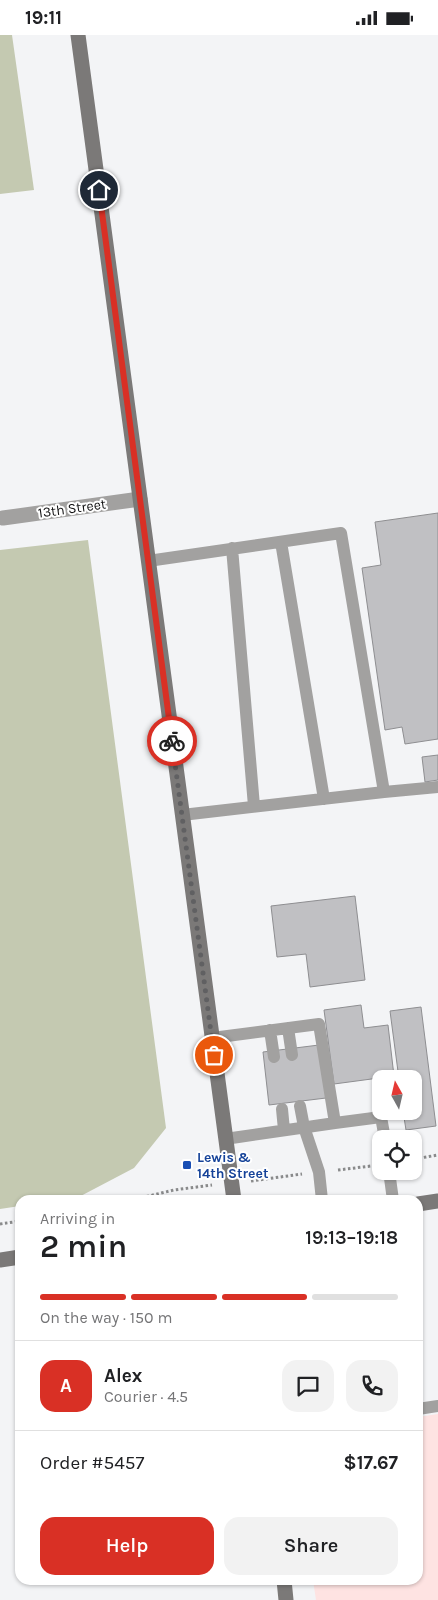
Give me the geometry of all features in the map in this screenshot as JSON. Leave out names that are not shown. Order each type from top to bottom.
[{"type":"main road","points":[[78,35],[233,1195]]},
{"type":"main road","points":[[423,1203],[438,1201]]},
{"type":"main road","points":[[0,1260],[15,1258]]},
{"type":"main road","points":[[284,1585],[286,1600]]},
{"type":"street","name":"13th Street","points":[[3,518],[140,499]]},
{"type":"lane","points":[[148,561],[341,533],[384,792]]},
{"type":"lane","points":[[281,541],[324,799]]},
{"type":"lane","points":[[232,549],[254,807]]},
{"type":"lane","points":[[182,815],[438,787]]},
{"type":"lane","points":[[212,1038],[319,1024],[335,1123]]},
{"type":"lane","points":[[288,1028],[292,1055]]},
{"type":"lane","points":[[270,1030],[274,1057]]},
{"type":"lane","points":[[300,1106],[304,1127],[319,1172],[321,1195]]},
{"type":"lane","points":[[282,1109],[284,1130]]},
{"type":"lane","points":[[225,1139],[381,1117],[383,1130]]},
{"type":"lane","points":[[390,1180],[392,1195]]},
{"type":"lane","points":[[423,1408],[438,1407]]},
{"type":"path","points":[[422,1158],[438,1155]]},
{"type":"path","points":[[153,1195],[174,1190]]},
{"type":"path","points":[[0,1224],[15,1222]]},
{"type":"shaded area","points":[[438,1414],[438,1600],[316,1600],[314,1585],[423,1585],[423,1416]]},
{"type":"green space","points":[[0,35],[12,35],[34,190],[0,194]]},
{"type":"green space","points":[[88,540],[166,1128],[134,1168],[83,1195],[15,1195],[15,1207],[0,1209],[0,550]]},
{"type":"building","points":[[438,513],[438,739],[405,744],[402,727],[385,730],[362,568],[381,565],[375,522]]},
{"type":"building","points":[[438,755],[438,780],[425,782],[422,757]]},
{"type":"building","points":[[355,896],[365,980],[310,987],[306,954],[277,957],[271,906]]},
{"type":"building","points":[[361,1005],[364,1028],[388,1025],[393,1070],[372,1070],[372,1079],[334,1084],[324,1010]]},
{"type":"building","points":[[421,1007],[436,1126],[406,1130],[404,1120],[422,1120],[422,1070],[398,1070],[390,1011]]},
{"type":"building","points":[[319,1045],[326,1098],[269,1105],[263,1052]]},
{"type":"way so far","points":[[172,741],[214,1055]]},
{"type":"place","name":"Lewis & 14th Street","points":[[187,1165]]},
{"type":"route","points":[[99,190],[172,741]]}]
